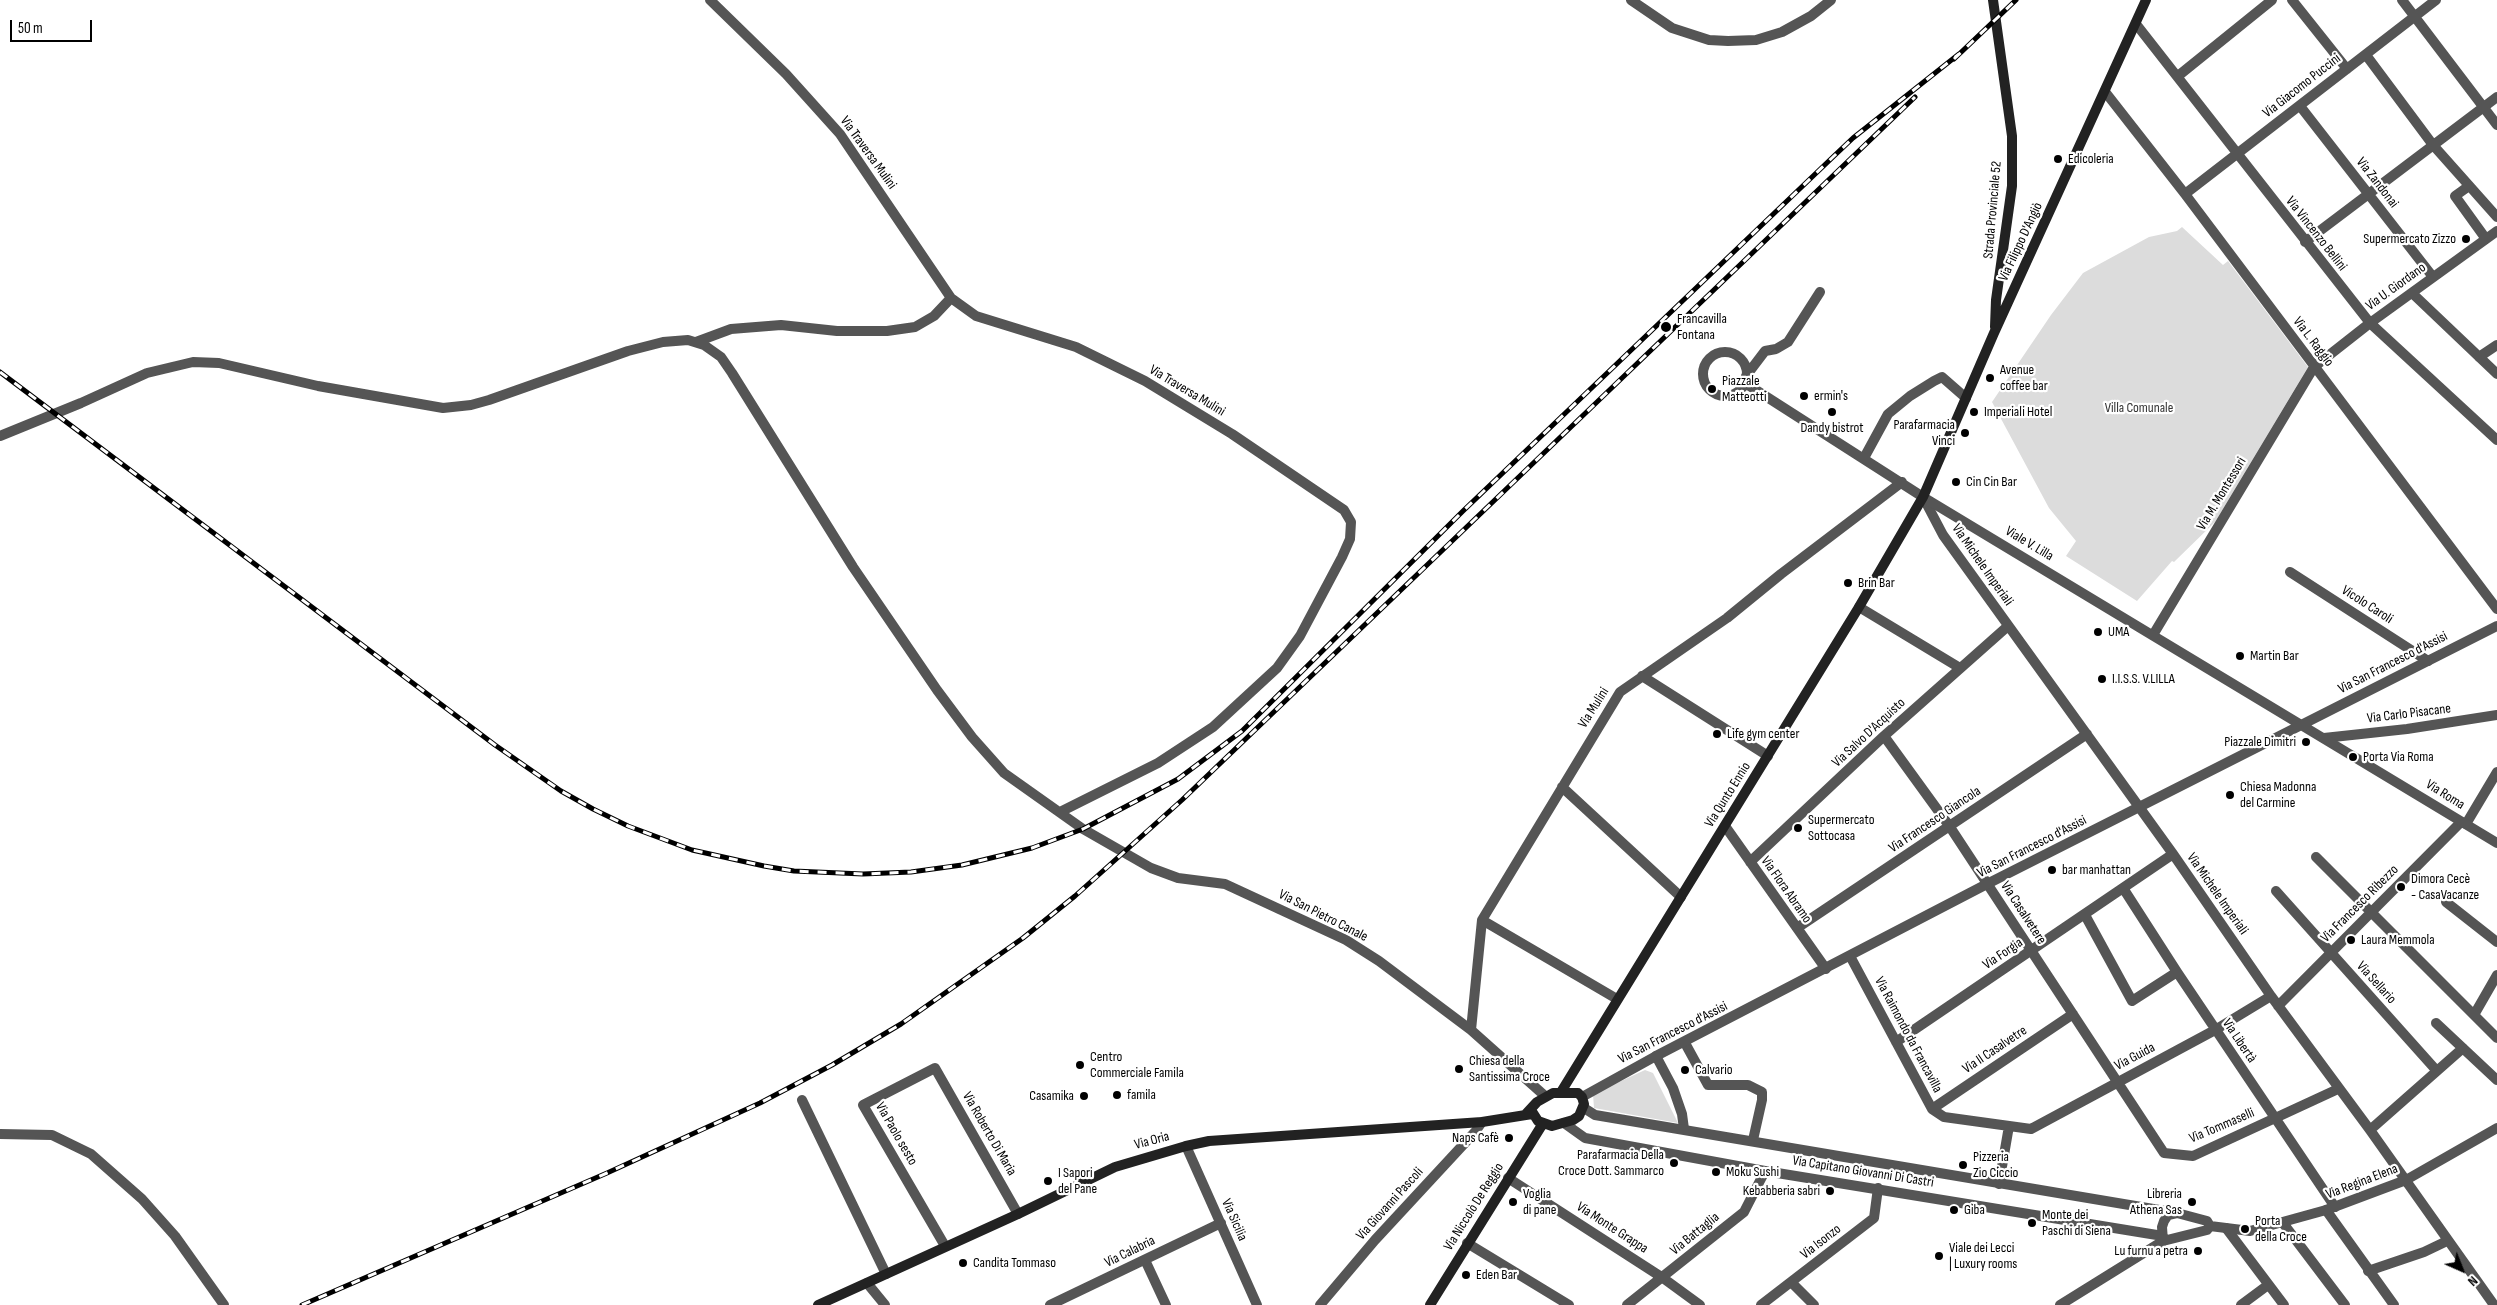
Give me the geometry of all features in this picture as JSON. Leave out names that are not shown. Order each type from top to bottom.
[{"type":"main road","name":"Strada Provinciale 52","points":[[1993,0],[2012,136],[2012,186],[1996,300],[1994,333]]},
{"type":"main road","name":"Via Filippo D'Angiò","points":[[1923,496],[1994,333],[2106,92],[2146,0]]},
{"type":"main road","name":"Via Qunto Ennio","points":[[1561,1092],[1859,607],[1923,496]]},
{"type":"main road","points":[[1561,1092],[1571,1092],[1582,1097],[1584,1108],[1579,1116],[1552,1126],[1542,1124],[1529,1114],[1537,1102],[1546,1096],[1561,1092]]},
{"type":"main road","name":"Via Oria","points":[[818,1305],[1018,1214],[1115,1167],[1186,1146],[1210,1141],[1482,1122],[1529,1114]]},
{"type":"main road","name":"Via Niccolò De Reggio","points":[[1430,1305],[1542,1124]]},
{"type":"street","name":"Via Traversa Mulini","points":[[710,0],[786,74],[840,134],[950,298],[976,316],[1076,347],[1145,382],[1232,434],[1344,510],[1351,522],[1350,539],[1342,557],[1300,636],[1277,668],[1213,727],[1158,762],[1060,812]]},
{"type":"street","points":[[1631,0],[1672,28],[1709,40],[1728,41],[1756,40],[1782,32],[1811,16],[1831,0]]},
{"type":"street","points":[[2178,76],[2272,0]]},
{"type":"street","points":[[2292,0],[2347,69]]},
{"type":"street","points":[[2402,0],[2497,125]]},
{"type":"street","name":"Via Giacomo Puccini","points":[[2185,194],[2436,0]]},
{"type":"street","name":"Via Vincenzo Bellini","points":[[2136,24],[2370,323],[2497,439]]},
{"type":"street","points":[[2366,54],[2433,145],[2497,217]]},
{"type":"street","name":"Via L. Raggio","points":[[2106,92],[2497,609]]},
{"type":"street","points":[[2305,242],[2497,97]]},
{"type":"street","name":"Via Zandonai","points":[[2300,106],[2433,277]]},
{"type":"street","points":[[2469,186],[2455,196],[2486,239]]},
{"type":"street","name":"Via U. Giordano","points":[[2314,367],[2370,323],[2497,231]]},
{"type":"street","points":[[1746,379],[1743,362],[1738,357],[1725,352],[1712,356],[1704,368],[1705,382],[1708,388],[1721,395],[1735,393],[1746,379],[1765,351],[1776,349],[1788,342],[1820,292]]},
{"type":"street","points":[[2412,292],[2497,374]]},
{"type":"street","points":[[0,436],[72,407],[147,373],[193,362],[219,363],[318,386],[442,408],[480,402],[628,351],[678,340],[696,342],[731,329],[780,325],[837,331],[887,331],[915,327],[934,316],[950,298]]},
{"type":"street","name":"Via San Pietro Canale","points":[[696,342],[716,352],[732,373],[853,567],[964,726],[1004,773],[1103,842],[1151,868],[1178,878],[1225,884],[1346,940],[1379,961],[1471,1030],[1546,1096]]},
{"type":"street","points":[[2480,357],[2497,344]]},
{"type":"street","name":"Via M. Montessori","points":[[2153,636],[2314,367]]},
{"type":"street","points":[[1864,458],[1888,414],[1910,396],[1942,377],[1966,398]]},
{"type":"street","name":"Viale V. Lilla","points":[[1746,379],[1923,496],[2301,725]]},
{"type":"street","name":"Via Mulini","points":[[1471,1030],[1482,920],[1620,692],[1728,618],[1781,574],[1902,482]]},
{"type":"street","name":"Via Michele Imperiali","points":[[1923,496],[1942,535],[2087,734],[2278,1006],[2370,1130],[2447,1242],[2494,1305]]},
{"type":"street","name":"Vicolo Caroli","points":[[2290,572],[2428,661]]},
{"type":"street","points":[[1859,607],[1960,668]]},
{"type":"street","name":"Via Salvo D'Acquisto","points":[[1750,862],[1884,736],[2008,626]]},
{"type":"street","name":"Via San Francesco d'Assisi","points":[[1582,1097],[1656,1056],[1685,1043],[1988,884],[2497,626]]},
{"type":"street","points":[[1642,676],[1768,756]]},
{"type":"street","name":"Via Carlo Pisacane","points":[[2324,738],[2407,729],[2497,715]]},
{"type":"street","name":"Via Roma","points":[[2301,725],[2497,843]]},
{"type":"street","name":"Via Francesco Giancola","points":[[1797,928],[2087,734]]},
{"type":"street","name":"Via Casalvetere","points":[[1884,736],[1950,827],[2118,1081]]},
{"type":"street","name":"Via Francesco Ribezzo","points":[[2278,1006],[2371,912],[2464,823],[2497,772]]},
{"type":"street","points":[[1562,787],[1681,897]]},
{"type":"street","name":"Via Flora Abramo","points":[[1725,826],[1826,969]]},
{"type":"street","name":"Via Forgia","points":[[1896,1042],[2032,952],[2173,854]]},
{"type":"street","points":[[2316,857],[2497,1038]]},
{"type":"street","name":"Via Libertà","points":[[2123,888],[2215,1030],[2275,1118],[2368,1271],[2394,1305]]},
{"type":"street","name":"Via Sellario","points":[[2276,891],[2436,1070]]},
{"type":"street","points":[[2446,902],[2497,942]]},
{"type":"street","points":[[2085,915],[2132,1001],[2177,972]]},
{"type":"street","points":[[1482,920],[1618,999]]},
{"type":"street","name":"Via Raimondo da Francavilla","points":[[1850,956],[1932,1110],[1944,1117],[2009,1126]]},
{"type":"street","points":[[2474,1015],[2497,975]]},
{"type":"street","name":"Via Guida","points":[[2009,1126],[2031,1129],[2215,1030],[2271,996]]},
{"type":"street","name":"Via II Casalvetre","points":[[1932,1110],[2073,1014]]},
{"type":"street","points":[[2436,1024],[2497,1080]]},
{"type":"street","points":[[1685,1043],[1708,1085],[1748,1085],[1762,1092],[1753,1140]]},
{"type":"street","points":[[2370,1130],[2463,1048]]},
{"type":"street","points":[[1656,1056],[1673,1088],[1682,1114],[1684,1129]]},
{"type":"street","name":"Via Roberto Di Maria","points":[[935,1068],[1018,1214]]},
{"type":"street","name":"Via Paolo sesto","points":[[935,1068],[863,1104],[945,1246]]},
{"type":"street","name":"Via Tommaselli","points":[[2118,1081],[2164,1153],[2193,1156],[2338,1089]]},
{"type":"street","points":[[802,1100],[886,1274]]},
{"type":"street","name":"Via Capitano Giovanni Di Castri","points":[[1584,1108],[1594,1115],[1753,1140],[1999,1184],[2177,1213],[2208,1221],[2210,1226]]},
{"type":"street","name":"Via Giovanni Pascoli","points":[[1320,1305],[1374,1240],[1475,1132],[1482,1122]]},
{"type":"street","name":"Via Capitano Giovanni Di Castri","points":[[1564,1123],[1585,1138],[1765,1171],[1878,1188],[2163,1238]]},
{"type":"street","points":[[1999,1184],[2009,1126]]},
{"type":"street","name":"Via Regina Elena","points":[[2210,1226],[2250,1231],[2331,1208],[2406,1180],[2497,1128]]},
{"type":"street","points":[[0,1134],[52,1135],[91,1154],[142,1199],[162,1221],[224,1305]]},
{"type":"street","name":"Via Sicilia","points":[[1186,1146],[1257,1305]]},
{"type":"street","name":"Via Battaglia","points":[[1627,1305],[1744,1212],[1765,1171]]},
{"type":"street","name":"Via Monte Grappa","points":[[1508,1178],[1663,1278],[1700,1305]]},
{"type":"street","name":"Via Isonzo","points":[[1761,1305],[1874,1218],[1878,1188]]},
{"type":"street","points":[[2163,1238],[2164,1221],[2168,1215],[2177,1213]]},
{"type":"street","name":"Via Calabria","points":[[1050,1305],[1072,1300],[1145,1260],[1221,1223]]},
{"type":"street","points":[[2283,1223],[2345,1305]]},
{"type":"street","points":[[2060,1305],[2163,1238],[2207,1230],[2210,1226]]},
{"type":"street","points":[[2226,1228],[2284,1305]]},
{"type":"street","points":[[2368,1271],[2447,1242]]},
{"type":"street","points":[[1467,1243],[1570,1305]]},
{"type":"street","points":[[1145,1260],[1166,1305]]},
{"type":"street","points":[[1791,1282],[1814,1305]]},
{"type":"street","points":[[867,1283],[885,1305]]},
{"type":"street","points":[[2241,1305],[2268,1284]]},
{"type":"green space","name":"Villa Comunale","points":[[2182,227],[2223,265],[2228,261],[2308,367],[2215,522],[2174,562],[2172,561],[2137,601],[2066,556],[2076,541],[2049,508],[1992,402],[2051,315],[2083,273],[2149,237],[2177,231]]},
{"type":"green space","points":[[1645,1070],[1653,1073],[1678,1123],[1594,1108],[1593,1094]]},
{"type":"railway","points":[[1954,59],[2016,0]]},
{"type":"railway","points":[[0,372],[495,745],[561,791],[593,809],[628,826],[692,850],[794,871],[863,874],[911,872],[962,865],[1032,848],[1083,829],[1178,779],[1242,731],[1463,511],[1853,138],[1959,54]]},
{"type":"railway","points":[[302,1305],[607,1173],[760,1103],[832,1065],[901,1024],[1023,938],[1075,896],[1182,800],[1915,97]]},
{"type":"place","name":"Edicoleria","points":[[2058,159]]},
{"type":"place","name":"Supermercato Zizzo","points":[[2466,239]]},
{"type":"place","name":"Francavilla Fontana","points":[[1666,327]]},
{"type":"place","name":"Avenue coffee bar","points":[[1990,378]]},
{"type":"place","name":"Piazzale Matteotti","points":[[1712,389]]},
{"type":"place","name":"ermin's","points":[[1804,396]]},
{"type":"place","name":"Dandy bistrot","points":[[1832,412]]},
{"type":"place","name":"Imperiali Hotel","points":[[1974,412]]},
{"type":"place","name":"Parafarmacia Vinci","points":[[1965,433]]},
{"type":"place","name":"Cin Cin Bar","points":[[1956,482]]},
{"type":"place","name":"Brin Bar","points":[[1848,583]]},
{"type":"place","name":"UMA","points":[[2098,632]]},
{"type":"place","name":"Martin Bar","points":[[2240,656]]},
{"type":"place","name":"I.I.S.S. V.LILLA","points":[[2102,679]]},
{"type":"place","name":"Life gym center","points":[[1717,734]]},
{"type":"place","name":"Piazzale Dimitri","points":[[2306,742]]},
{"type":"place","name":"Porta Via Roma","points":[[2353,757]]},
{"type":"place","name":"Chiesa Madonna del Carmine","points":[[2230,795]]},
{"type":"place","name":"Supermercato Sottocasa","points":[[1798,828]]},
{"type":"place","name":"bar manhattan","points":[[2052,870]]},
{"type":"place","name":"Dimora Cecè - CasaVacanze","points":[[2401,887]]},
{"type":"place","name":"Laura Memmola","points":[[2351,940]]},
{"type":"place","name":"Centro Commerciale Famila","points":[[1080,1065]]},
{"type":"place","name":"Chiesa della Santissima Croce","points":[[1459,1069]]},
{"type":"place","name":"Calvario","points":[[1685,1070]]},
{"type":"place","name":"famila","points":[[1117,1095]]},
{"type":"place","name":"Casamika","points":[[1084,1096]]},
{"type":"place","name":"Naps Cafè","points":[[1509,1138]]},
{"type":"place","name":"Parafarmacia Della Croce Dott. Sammarco","points":[[1674,1163]]},
{"type":"place","name":"Pizzeria Zio Ciccio","points":[[1963,1165]]},
{"type":"place","name":"Moku Sushi","points":[[1716,1172]]},
{"type":"place","name":"I Sapori del Pane","points":[[1048,1181]]},
{"type":"place","name":"Kebabberia sabri","points":[[1830,1191]]},
{"type":"place","name":"Voglia di pane","points":[[1513,1202]]},
{"type":"place","name":"Libreria Athena Sas","points":[[2192,1202]]},
{"type":"place","name":"Giba","points":[[1954,1210]]},
{"type":"place","name":"Monte dei Paschi di Siena","points":[[2032,1223]]},
{"type":"place","name":"Porta della Croce","points":[[2245,1229]]},
{"type":"place","name":"Lu furnu a petra","points":[[2198,1251]]},
{"type":"place","name":"Viale dei Lecci | Luxury rooms","points":[[1939,1256]]},
{"type":"place","name":"Candita Tommaso","points":[[963,1263]]},
{"type":"place","name":"Eden Bar","points":[[1466,1275]]}]
